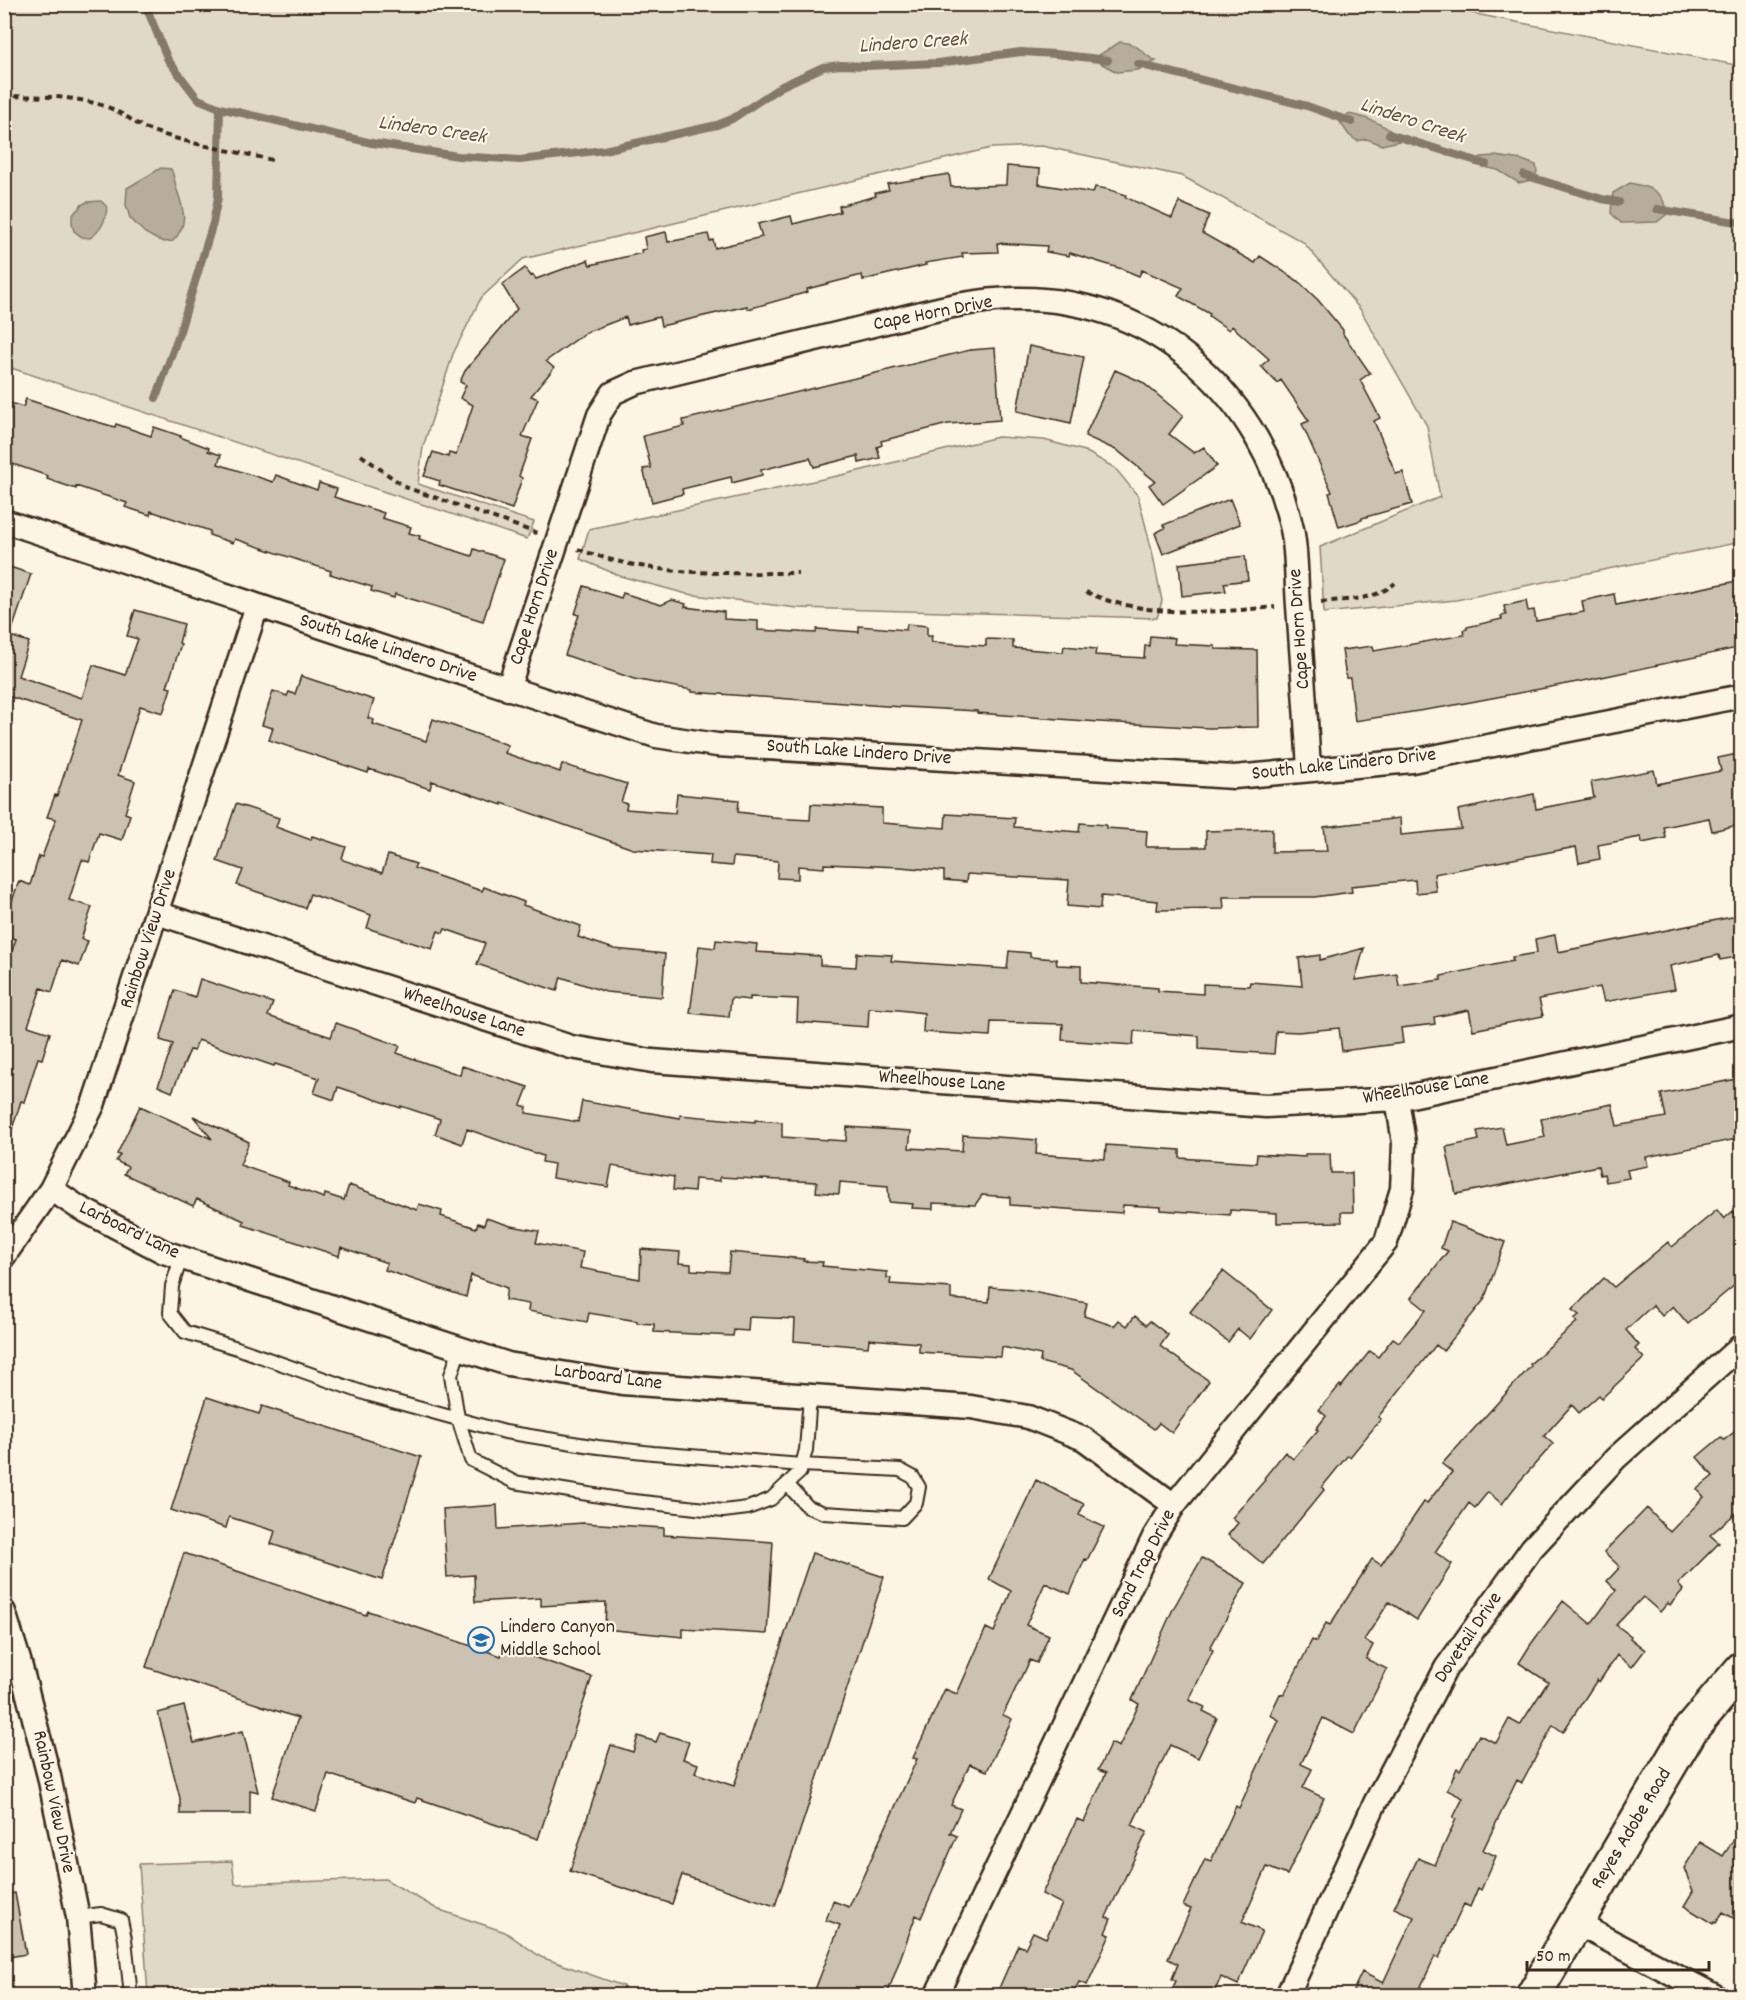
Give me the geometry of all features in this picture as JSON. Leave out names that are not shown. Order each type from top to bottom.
[{"type":"street","name":"Cape Horn Drive","points":[[508,689],[599,415],[613,393],[635,383],[959,305],[1020,298],[1068,302],[1109,312],[1147,329],[1184,354],[1214,379],[1249,423],[1277,480],[1293,531],[1310,770]]},
{"type":"street","name":"South Lake Lindero Drive","points":[[4,521],[656,736],[717,745],[1234,777],[1412,761],[1742,696]]},
{"type":"street","name":"Rainbow View Drive","points":[[4,1256],[51,1190],[93,1105],[158,914],[257,606]]},
{"type":"street","name":"Wheelhouse Lane","points":[[158,914],[571,1047],[652,1061],[1266,1106],[1397,1099],[1742,1026]]},
{"type":"street","name":"Sand Trap Drive","points":[[936,1995],[1154,1537],[1174,1505],[1386,1242],[1402,1189],[1404,1143],[1397,1099]]},
{"type":"street","name":"Larboard Lane","points":[[51,1190],[78,1207],[164,1252],[508,1364],[622,1383],[971,1407],[1028,1418],[1084,1439],[1174,1505]]},
{"type":"street","name":"Dovetail Drive","points":[[1287,1995],[1375,1803],[1446,1668],[1532,1548],[1616,1458],[1742,1345]]},
{"type":"street","name":"Rainbow View Drive","points":[[4,1612],[20,1660],[78,1917],[85,1995]]},
{"type":"street","name":"Reyes Adobe Road","points":[[1533,1995],[1691,1729],[1742,1669]]},
{"type":"street","points":[[1576,1923],[1715,1995]]},
{"type":"lane","points":[[181,1258],[172,1286],[170,1313],[185,1332],[367,1394],[505,1432],[653,1453],[900,1470],[913,1478],[919,1487],[916,1503],[902,1518],[824,1513],[808,1507],[787,1484]]},
{"type":"lane","points":[[460,1348],[451,1375],[458,1418],[471,1460],[514,1482],[625,1500],[723,1511],[748,1508],[771,1499],[800,1472],[806,1450],[810,1396]]},
{"type":"lane","points":[[78,1917],[101,1914],[121,1920],[131,1995]]},
{"type":"path","points":[[4,95],[73,99],[117,111],[146,129],[177,140],[272,160]]},
{"type":"path","points":[[1086,592],[1116,603],[1164,611],[1214,612],[1372,597],[1387,591],[1395,584]]},
{"type":"shaded area","points":[[1425,4],[1741,66],[1741,542],[1456,600],[1324,613],[1320,547],[1440,497],[1427,426],[1360,309],[1303,242],[1182,176],[1042,146],[991,148],[523,259],[481,298],[453,354],[423,447],[418,484],[534,522],[527,539],[5,366],[5,5]]},
{"type":"shaded area","points":[[1120,42],[1136,47],[1156,61],[1138,70],[1117,72],[1102,64],[1099,55]]},
{"type":"shaded area","points":[[1348,114],[1384,126],[1399,141],[1382,145],[1367,139],[1357,141],[1349,135],[1340,122]]},
{"type":"shaded area","points":[[1495,156],[1522,160],[1536,165],[1537,172],[1531,180],[1519,183],[1498,170],[1475,165],[1481,157]]},
{"type":"shaded area","points":[[161,168],[171,169],[184,215],[182,228],[173,241],[164,242],[145,233],[130,218],[126,205],[127,188]]},
{"type":"shaded area","points":[[1630,183],[1644,186],[1660,195],[1666,215],[1657,222],[1621,223],[1611,213],[1613,193]]},
{"type":"shaded area","points":[[101,201],[107,207],[102,224],[90,238],[82,237],[74,231],[72,221],[74,213],[87,202]]},
{"type":"shaded area","points":[[998,437],[1044,440],[1085,451],[1115,468],[1138,496],[1162,601],[1157,618],[797,608],[687,594],[620,576],[580,559],[589,529],[846,474]]},
{"type":"shaded area","points":[[232,1861],[235,1884],[385,1879],[437,1909],[505,1932],[541,1957],[623,1986],[624,1995],[148,1995],[139,1864]]},
{"type":"building","points":[[1007,166],[1040,169],[1039,184],[1093,193],[1095,187],[1107,189],[1126,195],[1125,197],[1172,218],[1179,202],[1209,215],[1202,233],[1255,263],[1260,256],[1298,281],[1318,300],[1343,330],[1343,334],[1370,373],[1360,380],[1380,418],[1374,421],[1396,474],[1403,472],[1412,504],[1339,527],[1329,493],[1332,492],[1302,424],[1309,421],[1281,380],[1277,383],[1261,366],[1269,359],[1232,326],[1229,330],[1209,316],[1210,314],[1178,296],[1183,288],[1142,270],[1139,276],[1070,253],[1069,256],[1046,252],[1047,246],[997,243],[998,252],[962,253],[963,257],[925,263],[926,265],[863,280],[862,275],[807,289],[808,292],[748,309],[747,306],[661,326],[659,317],[628,325],[626,317],[587,332],[546,361],[554,368],[531,396],[538,399],[522,436],[532,439],[519,476],[522,478],[512,509],[439,485],[440,481],[424,476],[433,452],[448,457],[449,453],[456,455],[473,405],[460,398],[466,385],[460,382],[465,371],[517,309],[502,285],[525,268],[536,279],[588,260],[590,265],[642,253],[641,250],[646,249],[644,237],[666,232],[668,242],[708,234],[715,248],[762,237],[758,224],[791,216],[793,224],[840,212],[839,206],[889,190],[887,184],[949,174],[951,187],[1006,185]]},
{"type":"building","points":[[1029,346],[1084,357],[1071,423],[1017,411]]},
{"type":"building","points":[[995,348],[1000,420],[948,424],[881,441],[882,445],[877,447],[880,458],[859,463],[858,456],[814,467],[810,458],[761,470],[762,475],[732,483],[731,477],[682,489],[683,494],[652,502],[643,469],[651,468],[643,436],[684,426],[683,420],[970,350]]},
{"type":"building","points":[[1115,370],[1142,382],[1183,416],[1169,434],[1194,453],[1204,447],[1217,466],[1163,504],[1149,485],[1155,481],[1118,451],[1085,436]]},
{"type":"building","points":[[26,399],[80,417],[115,427],[116,424],[151,436],[154,427],[181,436],[209,448],[208,451],[221,455],[218,464],[273,482],[276,475],[317,490],[319,483],[337,489],[334,497],[384,513],[382,518],[411,527],[409,533],[420,536],[419,539],[472,556],[474,549],[504,559],[483,621],[395,594],[394,598],[371,591],[372,587],[330,574],[331,571],[235,539],[233,543],[209,535],[210,531],[151,511],[150,515],[125,507],[127,503],[76,486],[76,489],[47,479],[48,476],[4,461],[4,401],[23,407]]},
{"type":"building","points":[[1230,499],[1240,524],[1163,554],[1155,533],[1165,528],[1163,525]]},
{"type":"building","points":[[1245,556],[1248,580],[1224,583],[1226,591],[1182,596],[1179,564]]},
{"type":"building","points":[[4,565],[31,574],[10,636],[29,642],[18,676],[82,698],[93,665],[125,675],[138,639],[127,636],[135,610],[184,624],[179,643],[181,644],[167,687],[171,688],[163,713],[140,706],[118,775],[135,781],[125,813],[130,815],[122,840],[99,833],[89,862],[82,860],[69,900],[92,907],[81,939],[88,941],[79,966],[62,960],[52,992],[41,988],[28,1026],[50,1033],[42,1059],[38,1058],[24,1102],[21,1101],[9,1139],[4,1138],[4,974],[16,939],[4,936],[4,924],[19,881],[30,885],[39,856],[42,857],[56,819],[47,817],[55,795],[57,796],[82,720],[11,697],[8,704],[4,704]]},
{"type":"building","points":[[1738,581],[1742,599],[1742,647],[1588,680],[1355,721],[1350,678],[1346,678],[1342,650],[1373,646],[1374,651],[1464,635],[1463,630],[1467,627],[1502,619],[1501,616],[1506,615],[1504,606],[1526,601],[1528,611],[1534,610],[1536,621],[1584,612],[1582,601],[1614,594],[1616,605]]},
{"type":"building","points":[[584,586],[621,598],[623,593],[661,605],[672,600],[686,604],[685,607],[724,612],[724,619],[758,621],[758,630],[816,633],[817,629],[859,632],[859,626],[906,630],[907,624],[927,626],[927,636],[932,636],[931,642],[986,646],[986,639],[1013,640],[1013,648],[1063,652],[1064,646],[1096,649],[1095,655],[1144,658],[1145,646],[1149,646],[1150,636],[1175,638],[1174,644],[1215,646],[1215,649],[1257,650],[1258,727],[1209,728],[1099,722],[977,713],[977,711],[692,692],[692,690],[634,679],[565,655],[579,615],[575,614]]},
{"type":"building","points":[[301,676],[374,700],[368,718],[374,720],[373,724],[426,741],[433,719],[508,745],[505,753],[560,772],[562,764],[627,784],[621,802],[627,804],[626,809],[675,813],[677,794],[739,800],[738,812],[771,816],[771,818],[810,820],[811,804],[882,808],[882,823],[945,828],[946,814],[1015,818],[1014,827],[1079,832],[1080,823],[1106,825],[1106,828],[1147,831],[1146,847],[1206,847],[1206,831],[1272,829],[1272,852],[1327,851],[1324,827],[1400,818],[1401,835],[1461,829],[1458,810],[1534,794],[1536,809],[1594,798],[1591,782],[1654,770],[1657,784],[1721,771],[1718,758],[1742,753],[1742,824],[1712,831],[1709,818],[1664,827],[1666,838],[1642,843],[1641,837],[1598,845],[1600,859],[1579,863],[1576,847],[1434,874],[1436,891],[1416,893],[1415,880],[1351,886],[1352,892],[1314,897],[1223,897],[1224,909],[1157,910],[1158,901],[1101,896],[1100,909],[1067,906],[1069,880],[967,874],[966,882],[944,880],[944,871],[900,867],[824,864],[824,868],[798,866],[798,879],[777,878],[778,861],[733,857],[732,866],[710,864],[711,855],[633,849],[432,781],[430,789],[369,769],[368,773],[269,740],[273,728],[262,725],[273,691],[287,696],[289,692],[295,694]]},
{"type":"building","points":[[236,804],[279,818],[276,827],[311,840],[312,836],[346,847],[343,860],[382,873],[388,855],[416,864],[414,868],[482,891],[484,887],[524,902],[523,905],[581,926],[578,937],[614,949],[665,954],[662,997],[606,992],[561,977],[557,991],[477,964],[485,943],[445,929],[443,933],[438,931],[432,949],[367,928],[371,915],[310,894],[305,908],[237,885],[243,870],[217,861]]},
{"type":"building","points":[[1742,915],[1742,956],[1720,960],[1719,955],[1670,966],[1675,989],[1604,1002],[1600,987],[1539,999],[1543,1016],[1473,1030],[1469,1010],[1434,1017],[1435,1024],[1401,1028],[1403,1043],[1342,1051],[1339,1028],[1298,1032],[1276,1031],[1274,1054],[1199,1049],[1199,1036],[1134,1031],[1133,1045],[1062,1040],[1063,1024],[991,1022],[990,1036],[923,1032],[924,1013],[899,1010],[869,1008],[868,1027],[797,1022],[798,999],[731,998],[729,1017],[690,1013],[699,946],[715,948],[716,940],[757,944],[756,952],[820,956],[820,965],[856,967],[857,953],[892,955],[891,961],[1007,969],[1009,951],[1030,953],[1030,957],[1056,959],[1057,965],[1081,966],[1081,982],[1203,994],[1203,984],[1249,986],[1250,982],[1302,986],[1299,958],[1320,955],[1320,960],[1364,948],[1355,980],[1397,974],[1399,986],[1441,980],[1441,976],[1513,961],[1512,957],[1537,953],[1535,939],[1555,935],[1558,952]]},
{"type":"building","points":[[200,979],[273,1003],[268,1016],[331,1037],[336,1023],[400,1046],[397,1053],[460,1075],[462,1066],[528,1087],[521,1105],[527,1107],[526,1113],[578,1122],[582,1101],[680,1118],[680,1115],[755,1122],[755,1120],[782,1122],[782,1137],[846,1141],[847,1127],[911,1131],[909,1148],[962,1151],[963,1135],[1037,1140],[1036,1154],[1105,1159],[1106,1145],[1180,1150],[1180,1158],[1256,1163],[1257,1154],[1305,1157],[1305,1154],[1330,1154],[1331,1173],[1352,1173],[1353,1212],[1341,1212],[1342,1222],[1277,1223],[1277,1213],[1230,1210],[1230,1215],[1123,1205],[1122,1213],[1010,1205],[1010,1197],[982,1195],[975,1205],[933,1203],[933,1209],[912,1208],[913,1204],[889,1202],[888,1186],[840,1182],[839,1194],[816,1192],[817,1182],[720,1177],[720,1181],[695,1179],[694,1192],[673,1190],[674,1177],[612,1166],[608,1187],[552,1178],[554,1164],[542,1162],[543,1156],[467,1129],[462,1144],[435,1134],[440,1119],[338,1087],[334,1100],[314,1093],[319,1078],[275,1064],[274,1066],[198,1040],[194,1051],[190,1050],[172,1092],[158,1086],[173,1044],[160,1040],[175,990],[195,997]]},
{"type":"building","points":[[1742,1078],[1742,1138],[1646,1157],[1648,1166],[1627,1170],[1629,1178],[1606,1182],[1604,1174],[1600,1175],[1598,1166],[1456,1194],[1446,1147],[1479,1140],[1477,1131],[1502,1127],[1506,1145],[1545,1137],[1541,1119],[1612,1104],[1617,1126],[1666,1117],[1661,1094]]},
{"type":"building","points":[[140,1106],[212,1139],[193,1116],[249,1142],[240,1165],[289,1182],[288,1185],[324,1198],[325,1194],[344,1200],[349,1185],[417,1210],[419,1204],[442,1211],[441,1216],[476,1228],[478,1223],[484,1225],[486,1218],[511,1226],[539,1231],[536,1243],[583,1252],[580,1268],[640,1279],[641,1249],[680,1252],[679,1263],[691,1264],[691,1270],[728,1272],[730,1252],[804,1259],[803,1261],[823,1262],[822,1266],[887,1272],[887,1278],[891,1278],[890,1284],[951,1288],[951,1299],[989,1302],[990,1287],[1018,1289],[1087,1303],[1084,1316],[1114,1326],[1119,1320],[1127,1326],[1135,1316],[1146,1325],[1150,1321],[1168,1335],[1160,1346],[1209,1381],[1172,1433],[1159,1423],[1154,1429],[1071,1370],[1040,1362],[1041,1355],[1002,1347],[1001,1357],[919,1352],[919,1343],[869,1339],[868,1347],[794,1341],[795,1319],[749,1317],[748,1331],[734,1330],[733,1336],[654,1332],[654,1324],[637,1323],[637,1321],[589,1313],[587,1322],[528,1311],[529,1304],[505,1300],[507,1288],[471,1275],[466,1297],[385,1270],[387,1263],[341,1247],[339,1256],[243,1225],[244,1221],[197,1199],[193,1206],[124,1174],[128,1167],[116,1161],[120,1155],[117,1154]]},
{"type":"building","points":[[1717,1210],[1724,1219],[1733,1211],[1742,1222],[1742,1279],[1688,1324],[1673,1306],[1662,1316],[1653,1305],[1626,1330],[1639,1345],[1635,1349],[1644,1358],[1602,1398],[1599,1395],[1579,1413],[1572,1405],[1544,1436],[1553,1444],[1502,1504],[1488,1492],[1475,1508],[1469,1503],[1435,1552],[1452,1564],[1417,1620],[1389,1602],[1364,1640],[1373,1645],[1366,1659],[1387,1669],[1354,1734],[1323,1718],[1301,1764],[1312,1769],[1303,1788],[1324,1798],[1287,1875],[1267,1867],[1242,1922],[1262,1931],[1238,1985],[1221,1977],[1213,1995],[1169,1995],[1176,1981],[1172,1979],[1178,1964],[1168,1959],[1191,1909],[1183,1906],[1205,1859],[1211,1861],[1236,1806],[1239,1808],[1279,1720],[1270,1715],[1280,1694],[1284,1695],[1312,1640],[1316,1642],[1326,1623],[1330,1625],[1372,1559],[1381,1565],[1424,1502],[1427,1503],[1452,1472],[1442,1464],[1531,1366],[1530,1364],[1577,1322],[1574,1319],[1579,1315],[1572,1310],[1604,1278],[1614,1287],[1668,1242],[1672,1247]]},
{"type":"building","points":[[1450,1222],[1505,1242],[1484,1300],[1443,1351],[1436,1345],[1378,1417],[1381,1419],[1350,1457],[1348,1455],[1322,1487],[1324,1490],[1263,1564],[1228,1535],[1238,1523],[1232,1518],[1265,1480],[1264,1478],[1285,1452],[1293,1459],[1318,1430],[1316,1429],[1326,1416],[1319,1410],[1370,1351],[1378,1357],[1393,1338],[1399,1342],[1426,1310],[1411,1298],[1448,1251],[1441,1248]]},
{"type":"building","points":[[1223,1271],[1272,1310],[1250,1339],[1238,1329],[1228,1342],[1190,1312]]},
{"type":"building","points":[[207,1397],[259,1414],[262,1406],[421,1457],[382,1580],[271,1544],[275,1531],[229,1517],[226,1528],[171,1510]]},
{"type":"building","points":[[1742,1426],[1742,1508],[1710,1535],[1719,1543],[1678,1584],[1683,1590],[1670,1605],[1668,1603],[1660,1612],[1643,1597],[1616,1625],[1645,1650],[1632,1667],[1617,1655],[1599,1682],[1597,1680],[1563,1732],[1553,1725],[1522,1783],[1517,1780],[1483,1850],[1496,1856],[1481,1890],[1478,1888],[1470,1907],[1464,1904],[1439,1958],[1435,1956],[1417,1995],[1351,1995],[1362,1972],[1383,1983],[1414,1917],[1394,1908],[1418,1858],[1435,1865],[1456,1819],[1453,1818],[1463,1798],[1447,1790],[1457,1768],[1460,1770],[1479,1735],[1496,1743],[1509,1719],[1520,1725],[1548,1682],[1519,1663],[1531,1644],[1563,1601],[1591,1624],[1616,1590],[1607,1581],[1620,1567],[1604,1552],[1647,1508],[1670,1532],[1704,1497],[1697,1489],[1713,1476],[1697,1457],[1721,1437],[1724,1440]]},
{"type":"building","points":[[1036,1480],[1084,1504],[1079,1515],[1104,1527],[1087,1560],[1085,1559],[1070,1594],[1045,1583],[1026,1625],[1049,1635],[1037,1663],[1030,1660],[1003,1715],[1012,1719],[987,1771],[970,1764],[951,1805],[961,1809],[950,1833],[957,1836],[921,1918],[916,1915],[887,1995],[813,1995],[840,1925],[826,1920],[833,1901],[849,1907],[917,1759],[913,1758],[945,1689],[957,1694],[986,1628],[994,1632],[1011,1591],[989,1579]]},
{"type":"building","points":[[497,1505],[498,1529],[583,1523],[664,1528],[664,1535],[773,1542],[767,1634],[683,1629],[683,1637],[605,1629],[606,1602],[541,1606],[541,1598],[475,1602],[474,1575],[447,1577],[443,1509]]},
{"type":"building","points":[[184,1553],[366,1615],[368,1611],[501,1656],[504,1647],[592,1677],[538,1839],[417,1798],[415,1803],[328,1774],[316,1811],[272,1797],[298,1718],[146,1667]]},
{"type":"building","points":[[812,1553],[884,1577],[775,1906],[682,1875],[672,1904],[570,1871],[611,1745],[633,1752],[638,1736],[656,1742],[660,1733],[689,1742],[683,1759],[698,1764],[695,1773],[734,1786]]},
{"type":"building","points":[[1202,1558],[1246,1583],[1210,1648],[1213,1650],[1189,1700],[1205,1707],[1203,1711],[1217,1718],[1198,1758],[1170,1745],[1132,1825],[1147,1832],[1106,1917],[1111,1919],[1105,1933],[1110,1935],[1087,1985],[1079,1982],[1072,1995],[996,1995],[1018,1945],[1025,1948],[1033,1932],[1046,1938],[1062,1904],[1042,1894],[1077,1819],[1084,1822],[1106,1773],[1098,1770],[1111,1743],[1119,1747],[1139,1704],[1132,1700],[1173,1609]]},
{"type":"building","points":[[184,1706],[194,1743],[243,1731],[258,1792],[250,1790],[250,1814],[180,1814],[180,1798],[158,1713]]},
{"type":"building","points":[[1742,1827],[1742,1923],[1723,1912],[1713,1924],[1684,1906],[1693,1891],[1684,1868],[1700,1842],[1723,1856]]},
{"type":"building","points":[[15,1893],[26,1954],[4,1958],[4,1894]]},
{"type":"waterway","name":"Lindero Creek","points":[[145,4],[168,60],[198,99],[220,108],[372,143],[458,156],[520,160],[604,150],[717,125],[732,119],[782,86],[823,67],[938,63],[1021,52],[1108,60]]},
{"type":"waterway","name":"Lindero Creek","points":[[1138,64],[1307,106],[1352,122]]},
{"type":"waterway","points":[[156,398],[180,331],[213,223],[218,197],[220,108]]},
{"type":"waterway","name":"Lindero Creek","points":[[1389,134],[1486,164]]},
{"type":"waterway","name":"Lindero Creek","points":[[1524,175],[1619,202]]},
{"type":"waterway","name":"Lindero Creek","points":[[1657,209],[1742,223]]},
{"type":"place","name":"Lindero Canyon Middle School","points":[[481,1640]]}]
